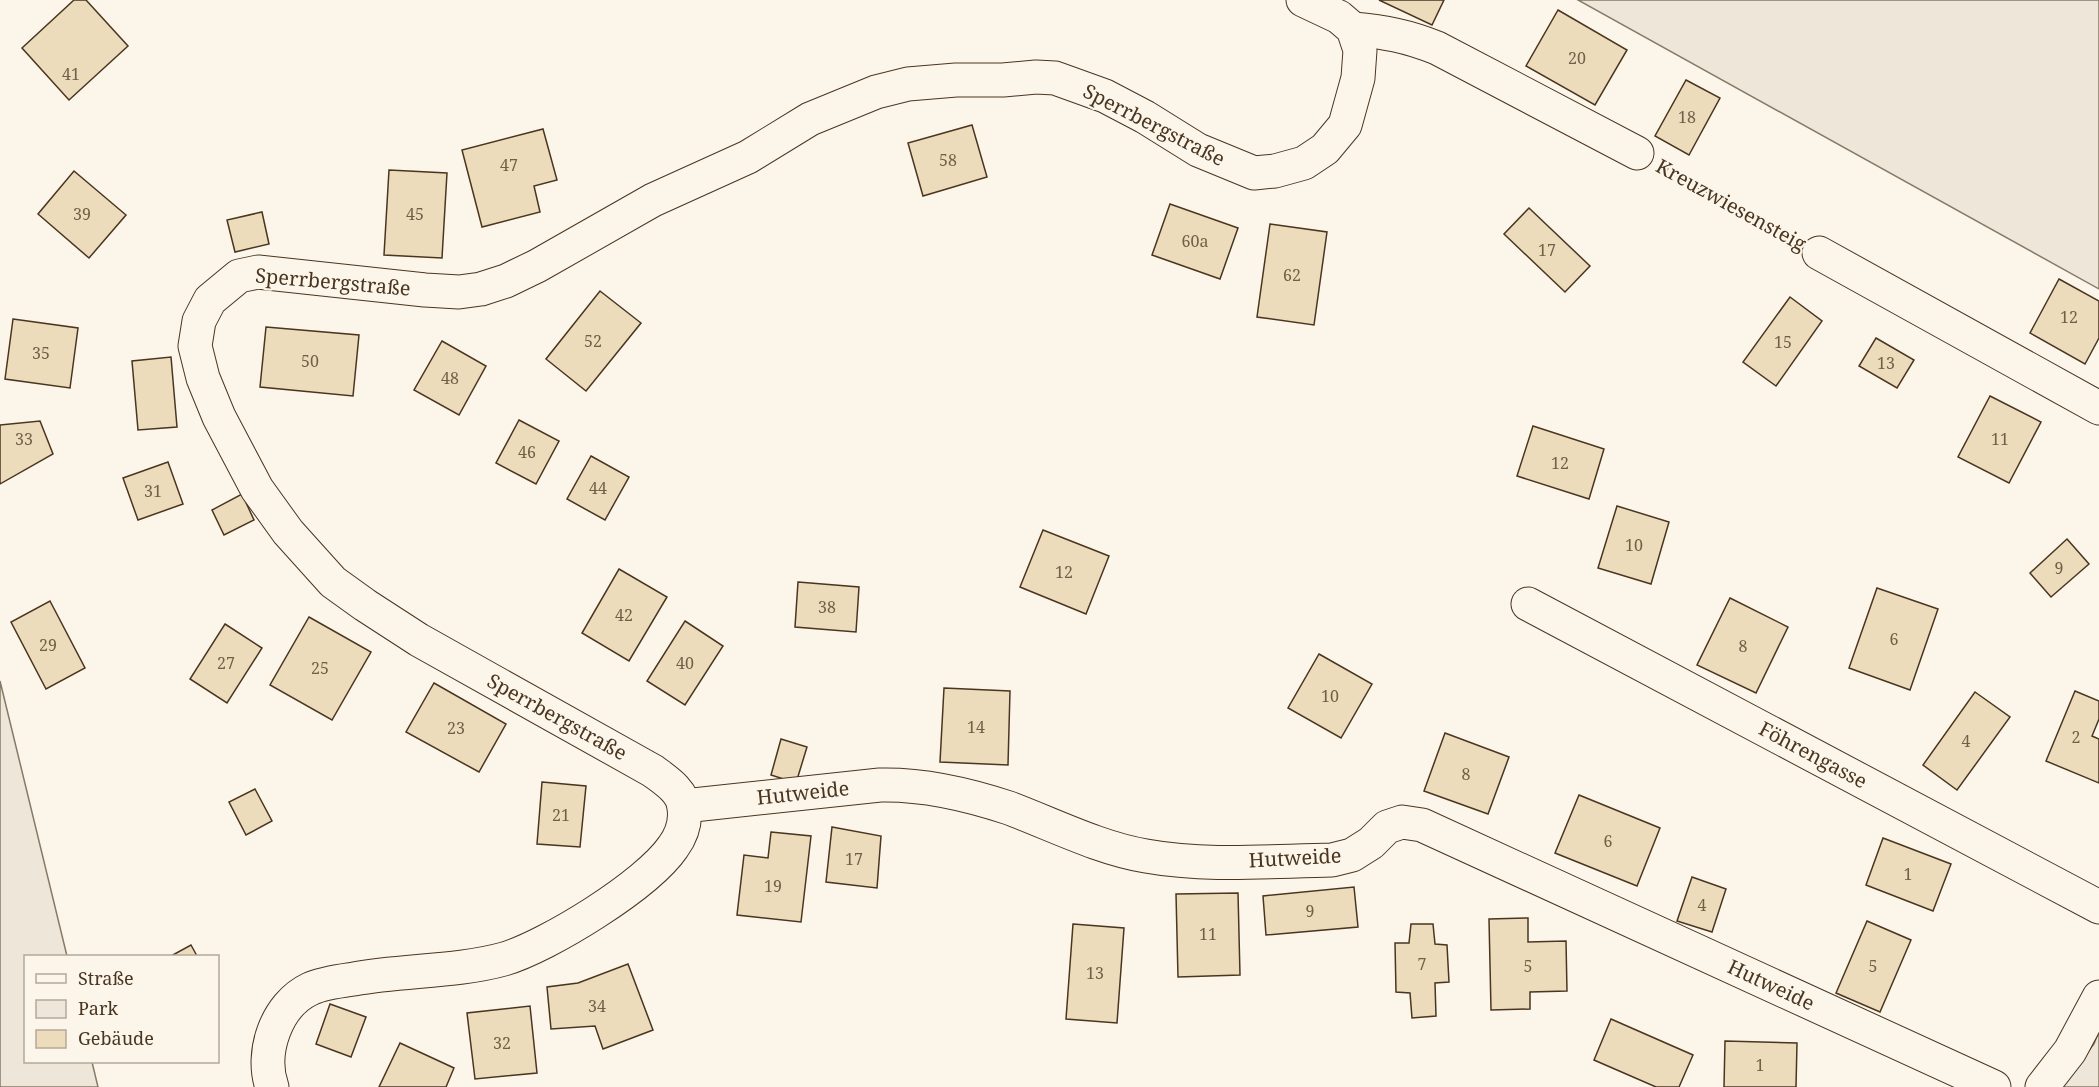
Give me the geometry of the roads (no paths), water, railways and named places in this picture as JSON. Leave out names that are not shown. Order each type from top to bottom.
[{"type":"street","points":[[1303,0],[1339,17],[1353,29]]},
{"type":"street","name":"Kreuzwiesensteig","points":[[1353,29],[1388,32],[1437,48],[1637,153]]},
{"type":"street","name":"Sperrbergstraße","points":[[684,806],[678,793],[653,771],[419,640],[333,582],[288,532],[257,489],[219,417],[203,378],[195,346],[199,321],[210,300],[239,276],[258,272],[425,291],[459,292],[481,289],[506,281],[537,266],[653,200],[748,157],[810,119],[876,92],[908,84],[956,80],[1055,78],[1105,96],[1145,117],[1198,150],[1226,162],[1254,172],[1275,171],[1304,163],[1325,149],[1345,125],[1358,78],[1360,50],[1353,29]]},
{"type":"street","name":"Kreuzwiesensteig","points":[[1819,253],[2099,408]]},
{"type":"street","name":"Föhrengasse","points":[[1528,604],[2099,907]]},
{"type":"street","name":"Hutweide","points":[[684,806],[905,784],[972,797],[1146,856],[1204,861],[1332,860],[1352,855],[1371,843],[1387,827],[1401,822],[1422,825],[1994,1087]]},
{"type":"street","points":[[272,1087],[269,1080],[268,1051],[276,1026],[289,1004],[310,989],[374,975],[473,965],[503,959],[531,949],[578,923],[627,890],[655,866],[672,849],[681,834],[684,806]]},
{"type":"street","points":[[2042,1087],[2070,1051],[2099,997]]}]
